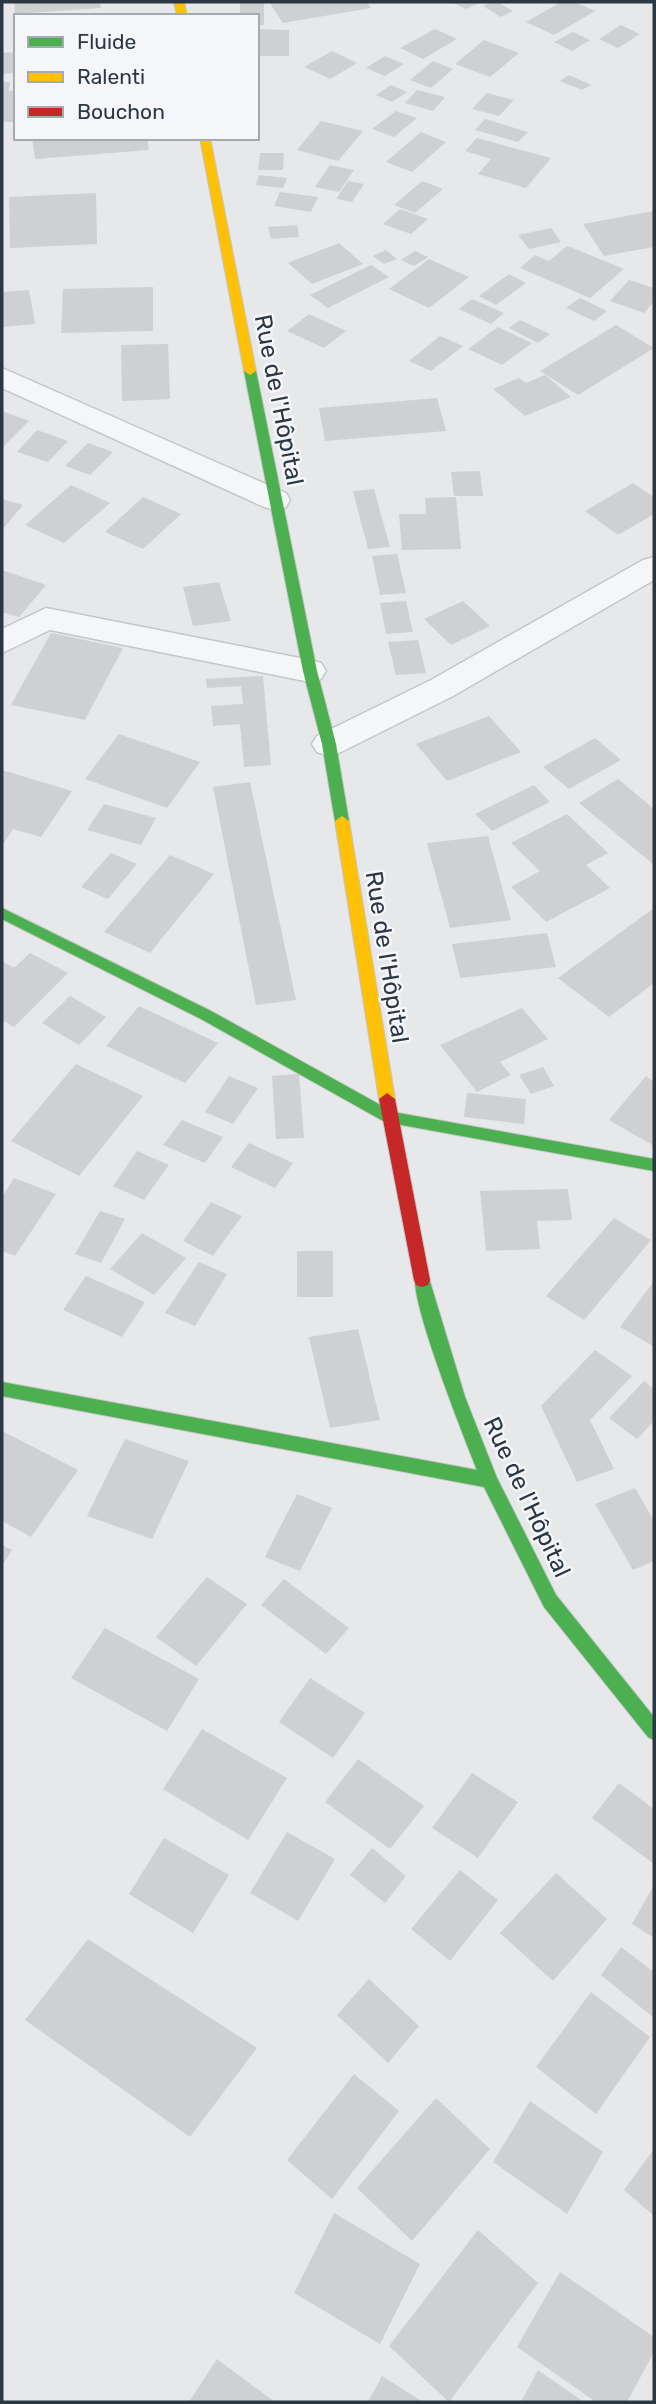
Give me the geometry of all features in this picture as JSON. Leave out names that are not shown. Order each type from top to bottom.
[{"type":"main road","name":"Rue de l'Hôpital","points":[[205,140],[275,500],[310,671],[329,744],[390,1118],[427,1304],[457,1397],[489,1480],[550,1601],[654,1731]]},
{"type":"main road","points":[[2,913],[206,1015],[390,1118],[654,1166]]},
{"type":"main road","points":[[2,1389],[489,1480]]},
{"type":"street","points":[[2,377],[275,500]]},
{"type":"street","points":[[329,744],[442,688],[654,567]]},
{"type":"street","points":[[2,642],[46,619],[310,671]]},
{"type":"building","points":[[14,2],[100,2],[101,8],[15,14]]},
{"type":"building","points":[[240,2],[264,2],[264,25],[259,25],[259,14],[240,14]]},
{"type":"building","points":[[269,2],[367,2],[371,8],[283,23]]},
{"type":"building","points":[[451,2],[481,2],[466,9]]},
{"type":"building","points":[[492,2],[513,11],[501,17],[483,6]]},
{"type":"building","points":[[561,2],[575,2],[595,11],[554,35],[526,22]]},
{"type":"building","points":[[621,25],[640,34],[618,48],[599,39]]},
{"type":"building","points":[[259,29],[289,30],[289,56],[259,56]]},
{"type":"building","points":[[435,29],[457,39],[423,59],[400,48]]},
{"type":"building","points":[[573,32],[590,40],[572,51],[554,42]]},
{"type":"building","points":[[484,40],[519,53],[490,77],[455,64]]},
{"type":"building","points":[[332,51],[357,63],[330,79],[304,67]]},
{"type":"building","points":[[14,52],[14,73],[2,74],[2,53]]},
{"type":"building","points":[[385,56],[404,64],[385,76],[366,68]]},
{"type":"building","points":[[433,61],[453,69],[431,88],[410,80]]},
{"type":"building","points":[[569,75],[591,85],[582,90],[560,81]]},
{"type":"building","points":[[2,82],[10,82],[9,91],[14,90],[14,122],[2,122]]},
{"type":"building","points":[[391,85],[407,92],[392,102],[376,95]]},
{"type":"building","points":[[417,90],[445,97],[433,111],[405,103]]},
{"type":"building","points":[[487,93],[514,100],[499,116],[472,109]]},
{"type":"building","points":[[396,111],[417,118],[394,137],[372,129]]},
{"type":"building","points":[[485,119],[528,132],[518,142],[475,130]]},
{"type":"building","points":[[321,121],[363,131],[338,161],[297,150]]},
{"type":"building","points":[[421,132],[446,142],[412,172],[386,162]]},
{"type":"building","points":[[477,138],[551,158],[526,188],[478,174],[491,159],[465,151]]},
{"type":"building","points":[[32,140],[147,140],[149,150],[35,159]]},
{"type":"building","points":[[260,153],[284,153],[283,170],[258,170]]},
{"type":"building","points":[[330,165],[354,170],[339,192],[315,187]]},
{"type":"building","points":[[259,175],[287,178],[283,188],[256,185]]},
{"type":"building","points":[[348,181],[364,184],[352,202],[336,199]]},
{"type":"building","points":[[422,181],[443,189],[415,213],[394,205]]},
{"type":"building","points":[[280,192],[318,197],[311,212],[274,206]]},
{"type":"building","points":[[96,193],[97,244],[10,248],[9,197]]},
{"type":"building","points":[[400,209],[428,219],[411,234],[383,224]]},
{"type":"building","points":[[654,211],[654,247],[604,256],[583,224]]},
{"type":"building","points":[[297,225],[299,237],[271,239],[268,227]]},
{"type":"building","points":[[551,228],[561,242],[529,249],[518,235]]},
{"type":"building","points":[[339,243],[363,264],[312,284],[288,263]]},
{"type":"building","points":[[567,246],[624,269],[590,298],[520,268],[535,255],[549,261]]},
{"type":"building","points":[[386,250],[397,259],[384,264],[373,256]]},
{"type":"building","points":[[415,251],[428,257],[414,266],[401,260]]},
{"type":"building","points":[[429,259],[469,277],[429,308],[389,289]]},
{"type":"building","points":[[371,265],[389,277],[328,308],[310,295]]},
{"type":"building","points":[[509,274],[526,283],[496,305],[479,296]]},
{"type":"building","points":[[629,280],[654,288],[654,302],[644,313],[610,301]]},
{"type":"building","points":[[153,287],[153,331],[61,333],[63,289]]},
{"type":"building","points":[[29,290],[35,324],[2,327],[2,292]]},
{"type":"building","points":[[580,298],[607,311],[594,321],[566,308]]},
{"type":"building","points":[[472,299],[504,313],[491,324],[459,309]]},
{"type":"building","points":[[309,314],[346,331],[324,348],[287,331]]},
{"type":"building","points":[[520,320],[550,334],[538,343],[509,328]]},
{"type":"building","points":[[616,325],[654,348],[578,395],[540,371]]},
{"type":"building","points":[[498,327],[532,343],[502,365],[468,349]]},
{"type":"building","points":[[440,336],[463,346],[431,371],[409,361]]},
{"type":"building","points":[[168,344],[170,399],[122,401],[121,345]]},
{"type":"building","points":[[545,375],[571,397],[525,416],[493,389],[519,378],[526,383]]},
{"type":"building","points":[[437,398],[446,431],[325,441],[319,408]]},
{"type":"building","points":[[2,411],[29,421],[2,448]]},
{"type":"building","points":[[37,430],[68,441],[48,462],[17,452]]},
{"type":"building","points":[[88,443],[113,452],[90,475],[65,466]]},
{"type":"building","points":[[480,471],[483,496],[454,496],[451,472]]},
{"type":"building","points":[[633,483],[654,497],[654,514],[618,535],[585,511]]},
{"type":"building","points":[[71,485],[110,503],[64,543],[25,525]]},
{"type":"building","points":[[374,489],[390,547],[368,549],[353,491]]},
{"type":"building","points":[[143,497],[181,514],[143,549],[105,532]]},
{"type":"building","points":[[456,497],[461,549],[402,550],[399,514],[426,514],[425,498]]},
{"type":"building","points":[[2,499],[23,505],[2,530]]},
{"type":"building","points":[[397,554],[406,593],[380,595],[372,556]]},
{"type":"building","points":[[2,570],[46,585],[19,617],[2,612]]},
{"type":"building","points":[[219,582],[231,621],[193,626],[183,587]]},
{"type":"building","points":[[406,601],[413,632],[386,634],[380,603]]},
{"type":"building","points":[[463,601],[490,626],[451,645],[424,619]]},
{"type":"building","points":[[51,633],[123,648],[85,720],[11,705]]},
{"type":"building","points":[[418,640],[426,673],[396,675],[388,642]]},
{"type":"building","points":[[263,676],[271,765],[244,767],[240,724],[213,726],[211,706],[243,704],[241,686],[207,688],[206,679]]},
{"type":"building","points":[[489,716],[521,752],[447,781],[416,744]]},
{"type":"building","points":[[119,734],[200,762],[167,808],[85,779]]},
{"type":"building","points":[[595,738],[621,760],[569,789],[543,767]]},
{"type":"building","points":[[2,770],[72,791],[41,837],[13,829],[2,846]]},
{"type":"building","points":[[618,779],[654,809],[654,865],[579,803]]},
{"type":"building","points":[[250,782],[296,1000],[256,1005],[213,787]]},
{"type":"building","points":[[534,785],[550,802],[492,831],[475,814]]},
{"type":"building","points":[[104,804],[156,818],[141,845],[87,830]]},
{"type":"building","points":[[567,814],[608,853],[586,865],[610,888],[546,922],[511,887],[540,871],[511,843]]},
{"type":"building","points":[[488,836],[511,920],[450,928],[427,843]]},
{"type":"building","points":[[111,853],[137,864],[108,899],[81,887]]},
{"type":"building","points":[[170,855],[214,874],[150,953],[104,932]]},
{"type":"building","points":[[654,908],[654,983],[609,1017],[558,978]]},
{"type":"building","points":[[547,933],[556,967],[460,978],[452,944]]},
{"type":"building","points":[[30,953],[68,973],[14,1027],[2,1020],[2,961],[14,968]]},
{"type":"building","points":[[70,996],[106,1017],[79,1045],[42,1023]]},
{"type":"building","points":[[139,1006],[218,1043],[185,1083],[106,1046]]},
{"type":"building","points":[[522,1008],[548,1039],[500,1062],[511,1075],[477,1092],[440,1045]]},
{"type":"building","points":[[76,1064],[143,1096],[79,1176],[11,1141]]},
{"type":"building","points":[[543,1067],[554,1086],[531,1094],[519,1075]]},
{"type":"building","points":[[299,1074],[304,1138],[276,1139],[272,1076]]},
{"type":"building","points":[[229,1076],[258,1088],[233,1124],[205,1112]]},
{"type":"building","points":[[646,1076],[654,1082],[654,1146],[609,1120]]},
{"type":"building","points":[[467,1093],[526,1099],[524,1124],[464,1117]]},
{"type":"building","points":[[182,1120],[223,1137],[205,1163],[163,1145]]},
{"type":"building","points":[[249,1143],[293,1163],[275,1188],[231,1167]]},
{"type":"building","points":[[137,1151],[169,1165],[144,1200],[113,1186]]},
{"type":"building","points":[[14,1178],[56,1194],[15,1256],[2,1251],[2,1197]]},
{"type":"building","points":[[568,1189],[572,1220],[537,1221],[540,1249],[486,1251],[480,1191]]},
{"type":"building","points":[[211,1202],[242,1216],[213,1256],[183,1241]]},
{"type":"building","points":[[100,1211],[125,1219],[101,1263],[75,1254]]},
{"type":"building","points":[[614,1218],[651,1240],[584,1320],[546,1296]]},
{"type":"building","points":[[142,1233],[186,1258],[154,1295],[110,1269]]},
{"type":"building","points":[[297,1251],[333,1251],[333,1297],[297,1297]]},
{"type":"building","points":[[199,1262],[227,1274],[195,1326],[165,1313]]},
{"type":"building","points":[[86,1276],[145,1302],[122,1337],[63,1310]]},
{"type":"building","points":[[654,1281],[654,1344],[653,1346],[620,1327]]},
{"type":"building","points":[[358,1329],[380,1420],[330,1428],[309,1337]]},
{"type":"building","points":[[595,1350],[632,1376],[590,1420],[614,1469],[577,1482],[541,1406]]},
{"type":"building","points":[[644,1381],[654,1389],[654,1421],[637,1439],[609,1418]]},
{"type":"building","points":[[2,1431],[78,1470],[31,1537],[2,1521]]},
{"type":"building","points":[[125,1439],[189,1461],[152,1539],[87,1516]]},
{"type":"building","points":[[635,1488],[654,1521],[654,1561],[633,1570],[595,1504]]},
{"type":"building","points":[[297,1494],[332,1508],[300,1571],[265,1557]]},
{"type":"building","points":[[2,1545],[12,1550],[2,1566]]},
{"type":"building","points":[[207,1577],[247,1604],[196,1666],[156,1637]]},
{"type":"building","points":[[284,1579],[349,1628],[326,1654],[261,1605]]},
{"type":"building","points":[[105,1628],[199,1679],[167,1731],[71,1678]]},
{"type":"building","points":[[310,1678],[365,1713],[333,1758],[279,1722]]},
{"type":"building","points":[[202,1729],[287,1778],[248,1840],[163,1789]]},
{"type":"building","points":[[358,1759],[424,1806],[390,1849],[325,1802]]},
{"type":"building","points":[[472,1773],[518,1802],[478,1858],[432,1828]]},
{"type":"building","points":[[619,1783],[654,1809],[654,1864],[592,1818]]},
{"type":"building","points":[[287,1832],[335,1859],[298,1921],[250,1893]]},
{"type":"building","points":[[164,1838],[229,1875],[193,1933],[129,1894]]},
{"type":"building","points":[[372,1848],[406,1876],[385,1903],[350,1875]]},
{"type":"building","points":[[460,1870],[498,1900],[450,1961],[411,1929]]},
{"type":"building","points":[[556,1873],[607,1919],[553,1981],[500,1933]]},
{"type":"building","points":[[654,1885],[654,1938],[632,1924]]},
{"type":"building","points":[[88,1939],[257,2048],[190,2137],[25,2020]]},
{"type":"building","points":[[621,1947],[654,1972],[654,2018],[601,1975]]},
{"type":"building","points":[[369,1979],[419,2026],[388,2063],[337,2015]]},
{"type":"building","points":[[591,1992],[650,2037],[596,2114],[536,2067]]},
{"type":"building","points":[[354,2074],[399,2111],[332,2199],[287,2160]]},
{"type":"building","points":[[436,2098],[490,2149],[412,2241],[357,2188]]},
{"type":"building","points":[[530,2101],[603,2152],[567,2214],[493,2162]]},
{"type":"building","points":[[654,2149],[654,2216],[624,2190]]},
{"type":"building","points":[[334,2213],[420,2264],[380,2344],[294,2293]]},
{"type":"building","points":[[478,2230],[538,2283],[449,2402],[389,2346]]},
{"type":"building","points":[[560,2272],[654,2337],[654,2352],[627,2402],[596,2402],[517,2347]]},
{"type":"building","points":[[217,2359],[275,2402],[189,2402]]},
{"type":"building","points":[[538,2370],[584,2402],[521,2402]]},
{"type":"building","points":[[382,2376],[423,2402],[368,2402]]},
{"type":"traffic: fast","points":[[250,371],[310,671],[329,744],[342,821]]},
{"type":"traffic: fast","points":[[2,913],[206,1015],[390,1118],[654,1165]]},
{"type":"traffic: fast","points":[[422,1280],[457,1397],[489,1480],[550,1601],[654,1731]]},
{"type":"traffic: fast","points":[[2,1389],[489,1480]]},
{"type":"traffic: slow","points":[[179,2],[182,14]]},
{"type":"traffic: slow","points":[[205,140],[250,371]]},
{"type":"traffic: slow","points":[[342,821],[387,1099]]},
{"type":"traffic: jam","points":[[387,1099],[422,1280]]}]
